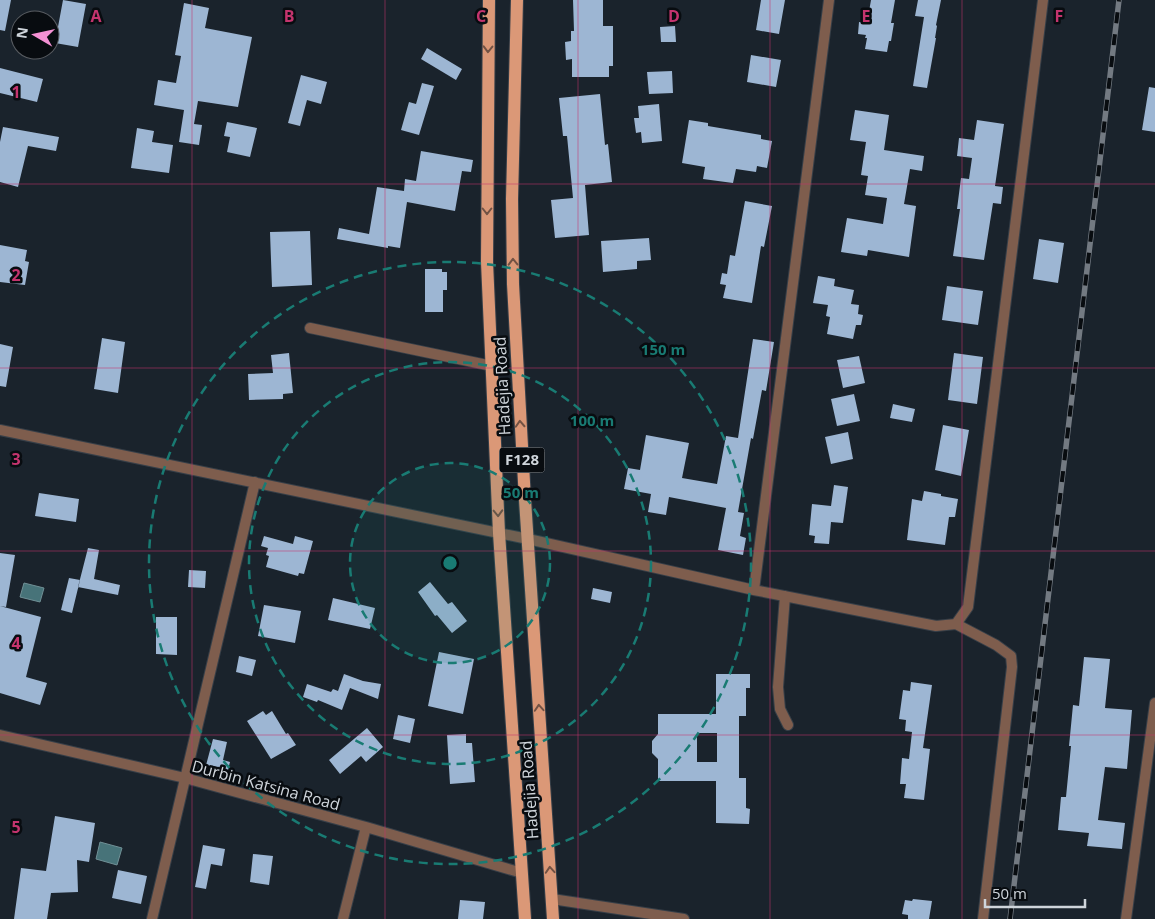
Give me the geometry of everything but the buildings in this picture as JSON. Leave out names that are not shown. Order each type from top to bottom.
[{"type":"main road","name":"Hadejia Road","points":[[489,0],[487,262],[499,533],[525,919]]},
{"type":"main road","name":"Hadejia Road","points":[[517,0],[512,199],[513,284],[553,919]]},
{"type":"street","points":[[754,590],[829,0]]},
{"type":"street","points":[[956,624],[968,607],[1044,0]]},
{"type":"street","points":[[310,328],[492,366]]},
{"type":"street","points":[[0,430],[528,539],[754,590],[936,626],[956,624],[996,644],[1011,656],[1012,667],[983,919]]},
{"type":"street","points":[[152,919],[255,482]]},
{"type":"street","points":[[785,596],[778,687],[780,709],[788,725]]},
{"type":"street","points":[[1126,919],[1155,703]]},
{"type":"street","name":"Durbin Katsina Road","points":[[0,735],[184,778],[366,827],[522,872]]},
{"type":"street","points":[[343,919],[366,827]]},
{"type":"street","points":[[552,899],[684,919]]},
{"type":"shaded area","points":[[24,583],[44,588],[40,602],[20,597]]},
{"type":"shaded area","points":[[100,842],[122,848],[117,865],[96,859]]},
{"type":"railway","points":[[1010,919],[1119,0]]}]
